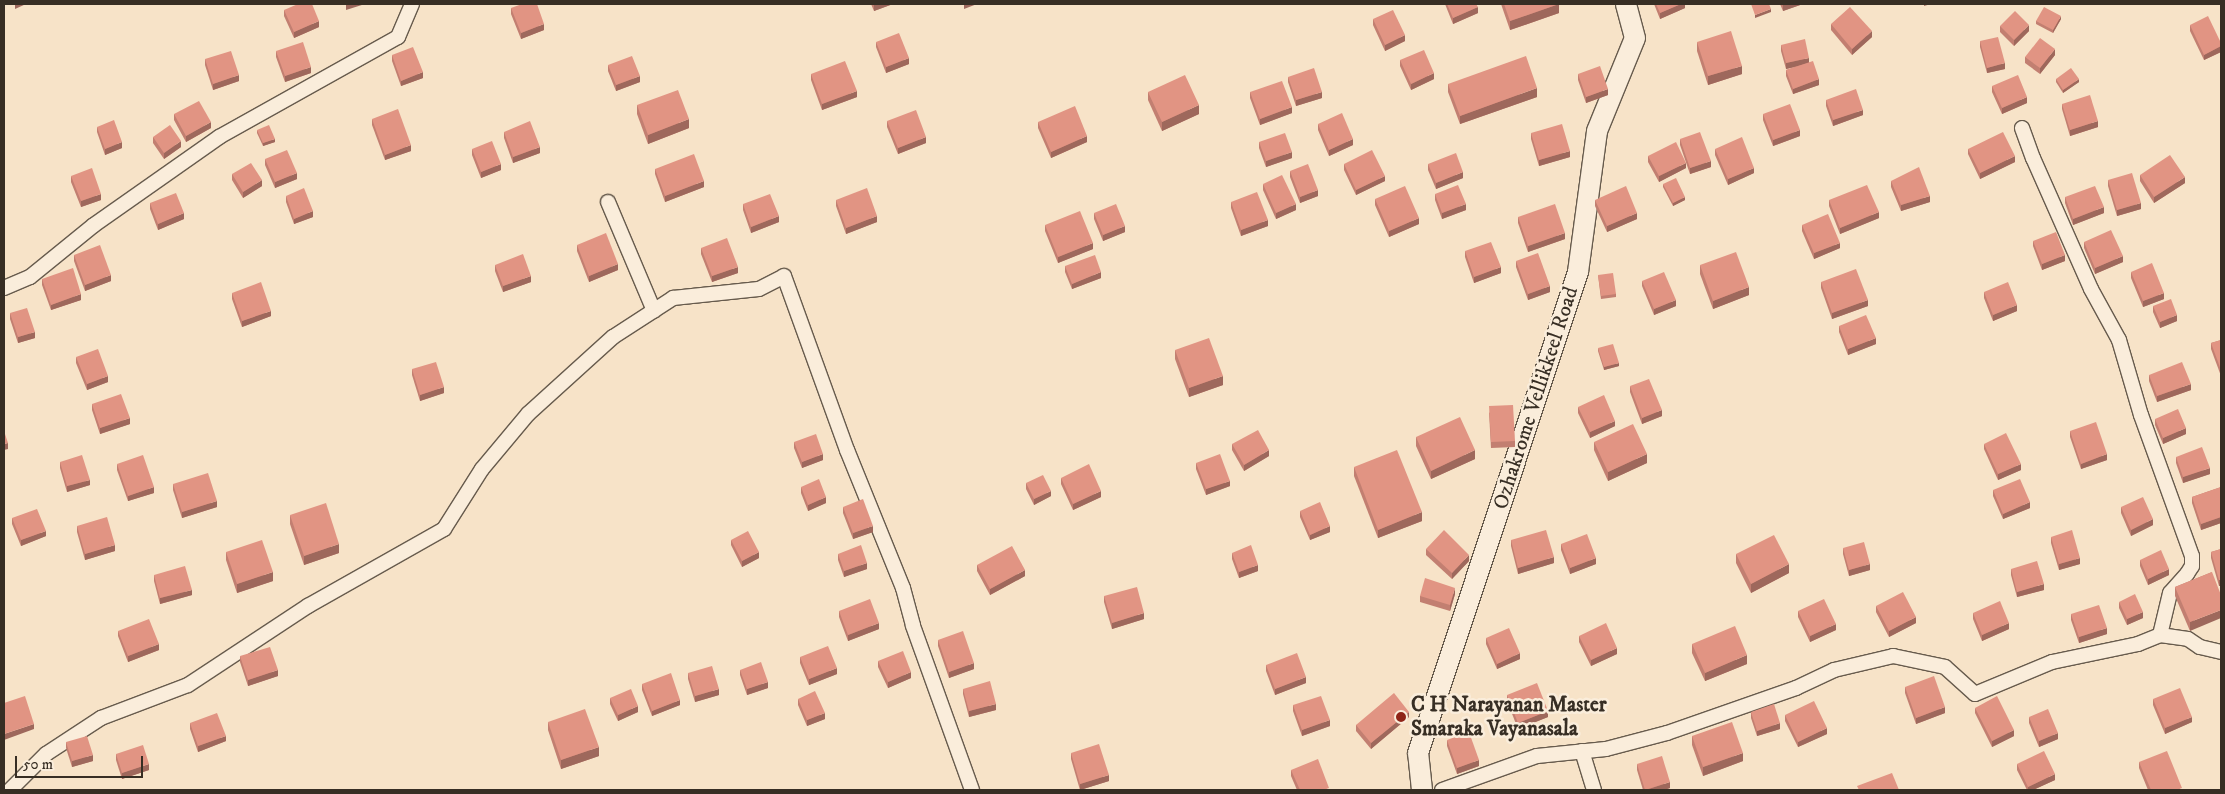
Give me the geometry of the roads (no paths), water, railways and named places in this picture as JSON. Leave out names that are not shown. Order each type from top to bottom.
[{"type":"main road","name":"Ozhakrome Vellikkeel Road","points":[[1422,790],[1418,753],[1578,272],[1597,131],[1635,38],[1626,4]]},
{"type":"street","points":[[4,288],[30,277],[94,225],[219,137],[398,38],[412,4]]},
{"type":"street","points":[[2022,128],[2033,158],[2091,289],[2119,340],[2141,415],[2192,556],[2192,566],[2170,593],[2160,636]]},
{"type":"street","points":[[608,202],[654,311]]},
{"type":"street","points":[[10,790],[46,754],[101,718],[188,685],[308,606],[444,529],[482,469],[528,414],[613,336],[673,298],[760,289],[784,276],[846,450],[904,588],[913,626],[972,790]]},
{"type":"street","points":[[1442,790],[1538,756],[1606,749],[1667,733],[1796,688],[1834,670],[1893,656],[1945,667],[1975,694],[2052,662],[2138,644],[2160,636],[2188,639],[2200,647],[2221,652]]},
{"type":"street","points":[[1582,751],[1594,790]]},
{"type":"place","name":"C H Narayanan Master Smaraka Vayanasala","points":[[1401,717]]}]
